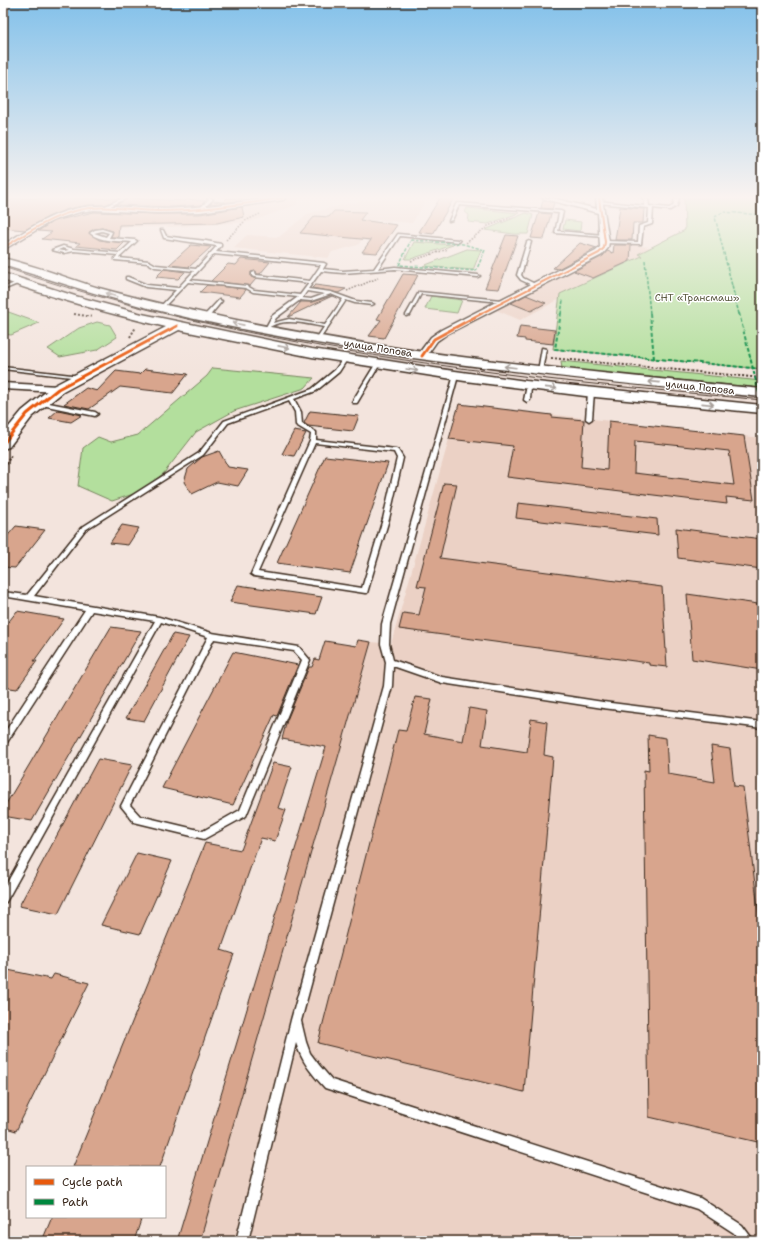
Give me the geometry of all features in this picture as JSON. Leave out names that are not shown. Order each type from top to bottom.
[{"type":"main road","name":"улица Попова","points":[[3,261],[83,287],[162,308],[267,327],[318,339],[422,356],[541,364],[762,393]]},
{"type":"main road","name":"улица Попова","points":[[3,276],[63,296],[177,326],[378,364],[456,376],[528,393],[591,392],[762,409]]},
{"type":"main road","points":[[63,296],[83,287]]},
{"type":"main road","points":[[3,444],[27,414],[58,389],[177,326]]},
{"type":"street","points":[[422,356],[434,339],[439,335],[593,256]]},
{"type":"street","points":[[3,386],[58,389]]},
{"type":"lane","points":[[119,256],[116,259],[149,262],[155,266],[197,270]]},
{"type":"lane","points":[[162,308],[212,256]]},
{"type":"lane","points":[[237,256],[324,264],[300,297],[274,317],[267,327]]},
{"type":"lane","points":[[375,270],[384,256]]},
{"type":"lane","points":[[525,256],[519,275],[522,279],[534,285]]},
{"type":"lane","points":[[320,270],[343,272],[396,268],[478,276]]},
{"type":"lane","points":[[254,273],[254,276],[311,282]]},
{"type":"lane","points":[[127,278],[146,286],[180,289]]},
{"type":"lane","points":[[188,281],[247,287],[253,291],[300,297],[311,300],[331,293]]},
{"type":"lane","points":[[3,289],[20,282]]},
{"type":"lane","points":[[305,290],[331,293],[355,302],[372,304]]},
{"type":"lane","points":[[408,315],[420,293],[501,302]]},
{"type":"lane","points":[[318,339],[325,326],[345,298]]},
{"type":"lane","points":[[206,317],[220,301]]},
{"type":"lane","points":[[267,327],[289,320],[325,326]]},
{"type":"lane","points":[[541,364],[544,349]]},
{"type":"lane","points":[[29,598],[83,530],[201,454],[226,422],[314,390],[337,371],[346,358]]},
{"type":"lane","points":[[356,402],[378,364]]},
{"type":"lane","points":[[3,368],[80,377]]},
{"type":"lane","points":[[242,1241],[296,1020],[388,686],[390,662],[385,644],[386,624],[456,376]]},
{"type":"lane","points":[[589,419],[591,392]]},
{"type":"lane","points":[[291,399],[298,412],[299,426],[314,433],[313,441],[254,574],[365,590],[386,519],[400,458],[396,452],[313,441]]},
{"type":"lane","points":[[39,403],[95,414]]},
{"type":"lane","points":[[3,594],[160,619],[212,636],[296,649],[306,660],[243,813],[204,835],[137,819],[124,806],[212,636]]},
{"type":"lane","points":[[3,742],[90,608]]},
{"type":"lane","points":[[3,899],[160,619]]},
{"type":"lane","points":[[390,662],[442,680],[603,704],[762,725]]},
{"type":"lane","points":[[296,1020],[300,1044],[310,1065],[329,1084],[700,1204],[738,1229],[747,1241]]},
{"type":"path","points":[[541,364],[762,378]]},
{"type":"shaded area","points":[[310,256],[329,256],[328,258]]},
{"type":"shaded area","points":[[599,256],[642,256],[560,294],[560,299],[520,320],[494,309]]},
{"type":"shaded area","points":[[459,404],[762,438],[762,1241],[200,1241],[371,642],[391,644]]},
{"type":"green space","points":[[407,256],[420,256],[411,259],[405,259]]},
{"type":"green space","points":[[449,256],[479,256],[473,270],[423,266]]},
{"type":"green space","name":"СНТ «Трансмаш»","points":[[642,256],[762,256],[762,369],[553,349],[560,294]]},
{"type":"green space","points":[[431,296],[462,300],[457,313],[425,309]]},
{"type":"green space","points":[[3,310],[39,323],[11,335],[3,334]]},
{"type":"green space","points":[[97,322],[110,325],[117,337],[97,350],[60,357],[48,349],[79,328]]},
{"type":"green space","points":[[561,361],[762,381],[762,388],[562,369]]},
{"type":"green space","points":[[213,368],[314,378],[305,388],[234,411],[196,432],[164,473],[140,492],[112,501],[78,486],[83,448],[98,437],[111,442],[138,435],[207,376]]},
{"type":"building","points":[[179,256],[201,256],[189,267],[169,265]]},
{"type":"building","points":[[498,256],[511,256],[499,289],[485,288]]},
{"type":"building","points":[[566,256],[582,256],[558,269],[553,268]]},
{"type":"building","points":[[603,256],[630,256],[630,261],[593,278],[574,271]]},
{"type":"building","points":[[241,259],[270,262],[260,274],[257,274],[256,271],[251,272],[251,277],[256,279],[250,286],[211,281],[228,264],[236,265]]},
{"type":"building","points":[[164,269],[185,272],[178,279],[156,277]]},
{"type":"building","points":[[403,274],[418,275],[384,338],[369,336],[381,320],[377,319]]},
{"type":"building","points":[[207,285],[246,290],[240,297],[200,292]]},
{"type":"building","points":[[315,285],[346,289],[338,293],[312,288]]},
{"type":"building","points":[[526,295],[546,303],[531,311],[511,303]]},
{"type":"building","points":[[332,296],[288,317],[301,302],[312,302]]},
{"type":"building","points":[[520,326],[555,330],[553,344],[525,341],[525,339],[517,338]]},
{"type":"building","points":[[145,369],[188,374],[173,393],[120,387],[89,409],[64,404],[86,388],[97,391],[116,371],[140,374]]},
{"type":"building","points":[[459,404],[584,420],[581,467],[607,470],[609,421],[744,436],[754,500],[726,497],[727,504],[507,477],[513,446],[449,439]],"holes":[[[635,441],[729,451],[734,485],[634,473]]]},
{"type":"building","points":[[58,410],[82,415],[71,422],[49,418]]},
{"type":"building","points":[[310,411],[359,416],[353,431],[308,426],[304,423]]},
{"type":"building","points":[[294,431],[306,433],[294,456],[282,454]]},
{"type":"building","points":[[219,451],[228,467],[248,470],[238,486],[217,482],[192,494],[184,482],[188,469],[202,457]]},
{"type":"building","points":[[325,456],[388,463],[350,573],[277,563]]},
{"type":"building","points":[[444,483],[457,484],[440,558],[662,587],[667,667],[649,665],[649,663],[399,629],[403,613],[419,615],[426,587],[417,586]]},
{"type":"building","points":[[518,503],[657,519],[658,535],[516,518]]},
{"type":"building","points":[[122,525],[139,528],[128,545],[110,543]]},
{"type":"building","points":[[16,526],[45,530],[15,568],[3,567],[3,541]]},
{"type":"building","points":[[676,528],[762,539],[762,569],[678,558]]},
{"type":"building","points":[[238,585],[322,597],[316,614],[230,602]]},
{"type":"building","points":[[687,594],[758,604],[762,632],[762,670],[692,659]]},
{"type":"building","points":[[17,611],[64,619],[34,661],[37,661],[17,689],[3,687],[3,629]]},
{"type":"building","points":[[111,627],[141,631],[32,821],[3,816],[3,809]]},
{"type":"building","points":[[173,634],[189,637],[144,721],[126,718]]},
{"type":"building","points":[[358,640],[371,642],[200,1241],[177,1241],[326,747],[282,739],[287,720],[309,667],[312,667],[315,659],[319,660],[325,641],[356,646]]},
{"type":"building","points":[[233,652],[298,665],[277,716],[274,715],[233,805],[162,788]]},
{"type":"building","points":[[415,697],[432,699],[424,734],[463,741],[469,708],[487,711],[482,745],[527,752],[531,719],[547,722],[544,755],[553,757],[524,1092],[318,1043],[398,730],[406,731]]},
{"type":"building","points":[[648,735],[666,738],[668,774],[715,782],[711,746],[730,749],[734,786],[743,787],[762,941],[762,1143],[649,1117],[644,770],[649,771]]},
{"type":"building","points":[[98,759],[132,765],[58,914],[19,906]]},
{"type":"building","points":[[273,763],[292,767],[278,808],[286,810],[275,841],[261,838],[221,950],[234,954],[160,1166],[73,1166],[205,843],[241,850]]},
{"type":"building","points":[[137,853],[172,861],[140,934],[101,925]]},
{"type":"building","points":[[3,969],[51,979],[54,974],[89,983],[16,1131],[3,1127]]},
{"type":"building","points":[[52,1218],[142,1218],[134,1241],[42,1241]]},
{"type":"tram line","points":[[3,267],[63,286],[186,319],[311,344],[436,365],[532,377],[762,400]]},
{"type":"marked path","points":[[403,256],[399,265],[476,271],[482,256]]},
{"type":"marked path","points":[[725,256],[759,393]]},
{"type":"marked path","points":[[645,260],[654,359]]},
{"type":"marked path","points":[[563,300],[555,349],[762,369]]},
{"type":"cycle path","points":[[422,356],[434,339],[444,332],[593,256]]},
{"type":"cycle path","points":[[3,444],[27,414],[58,389],[177,326]]}]
